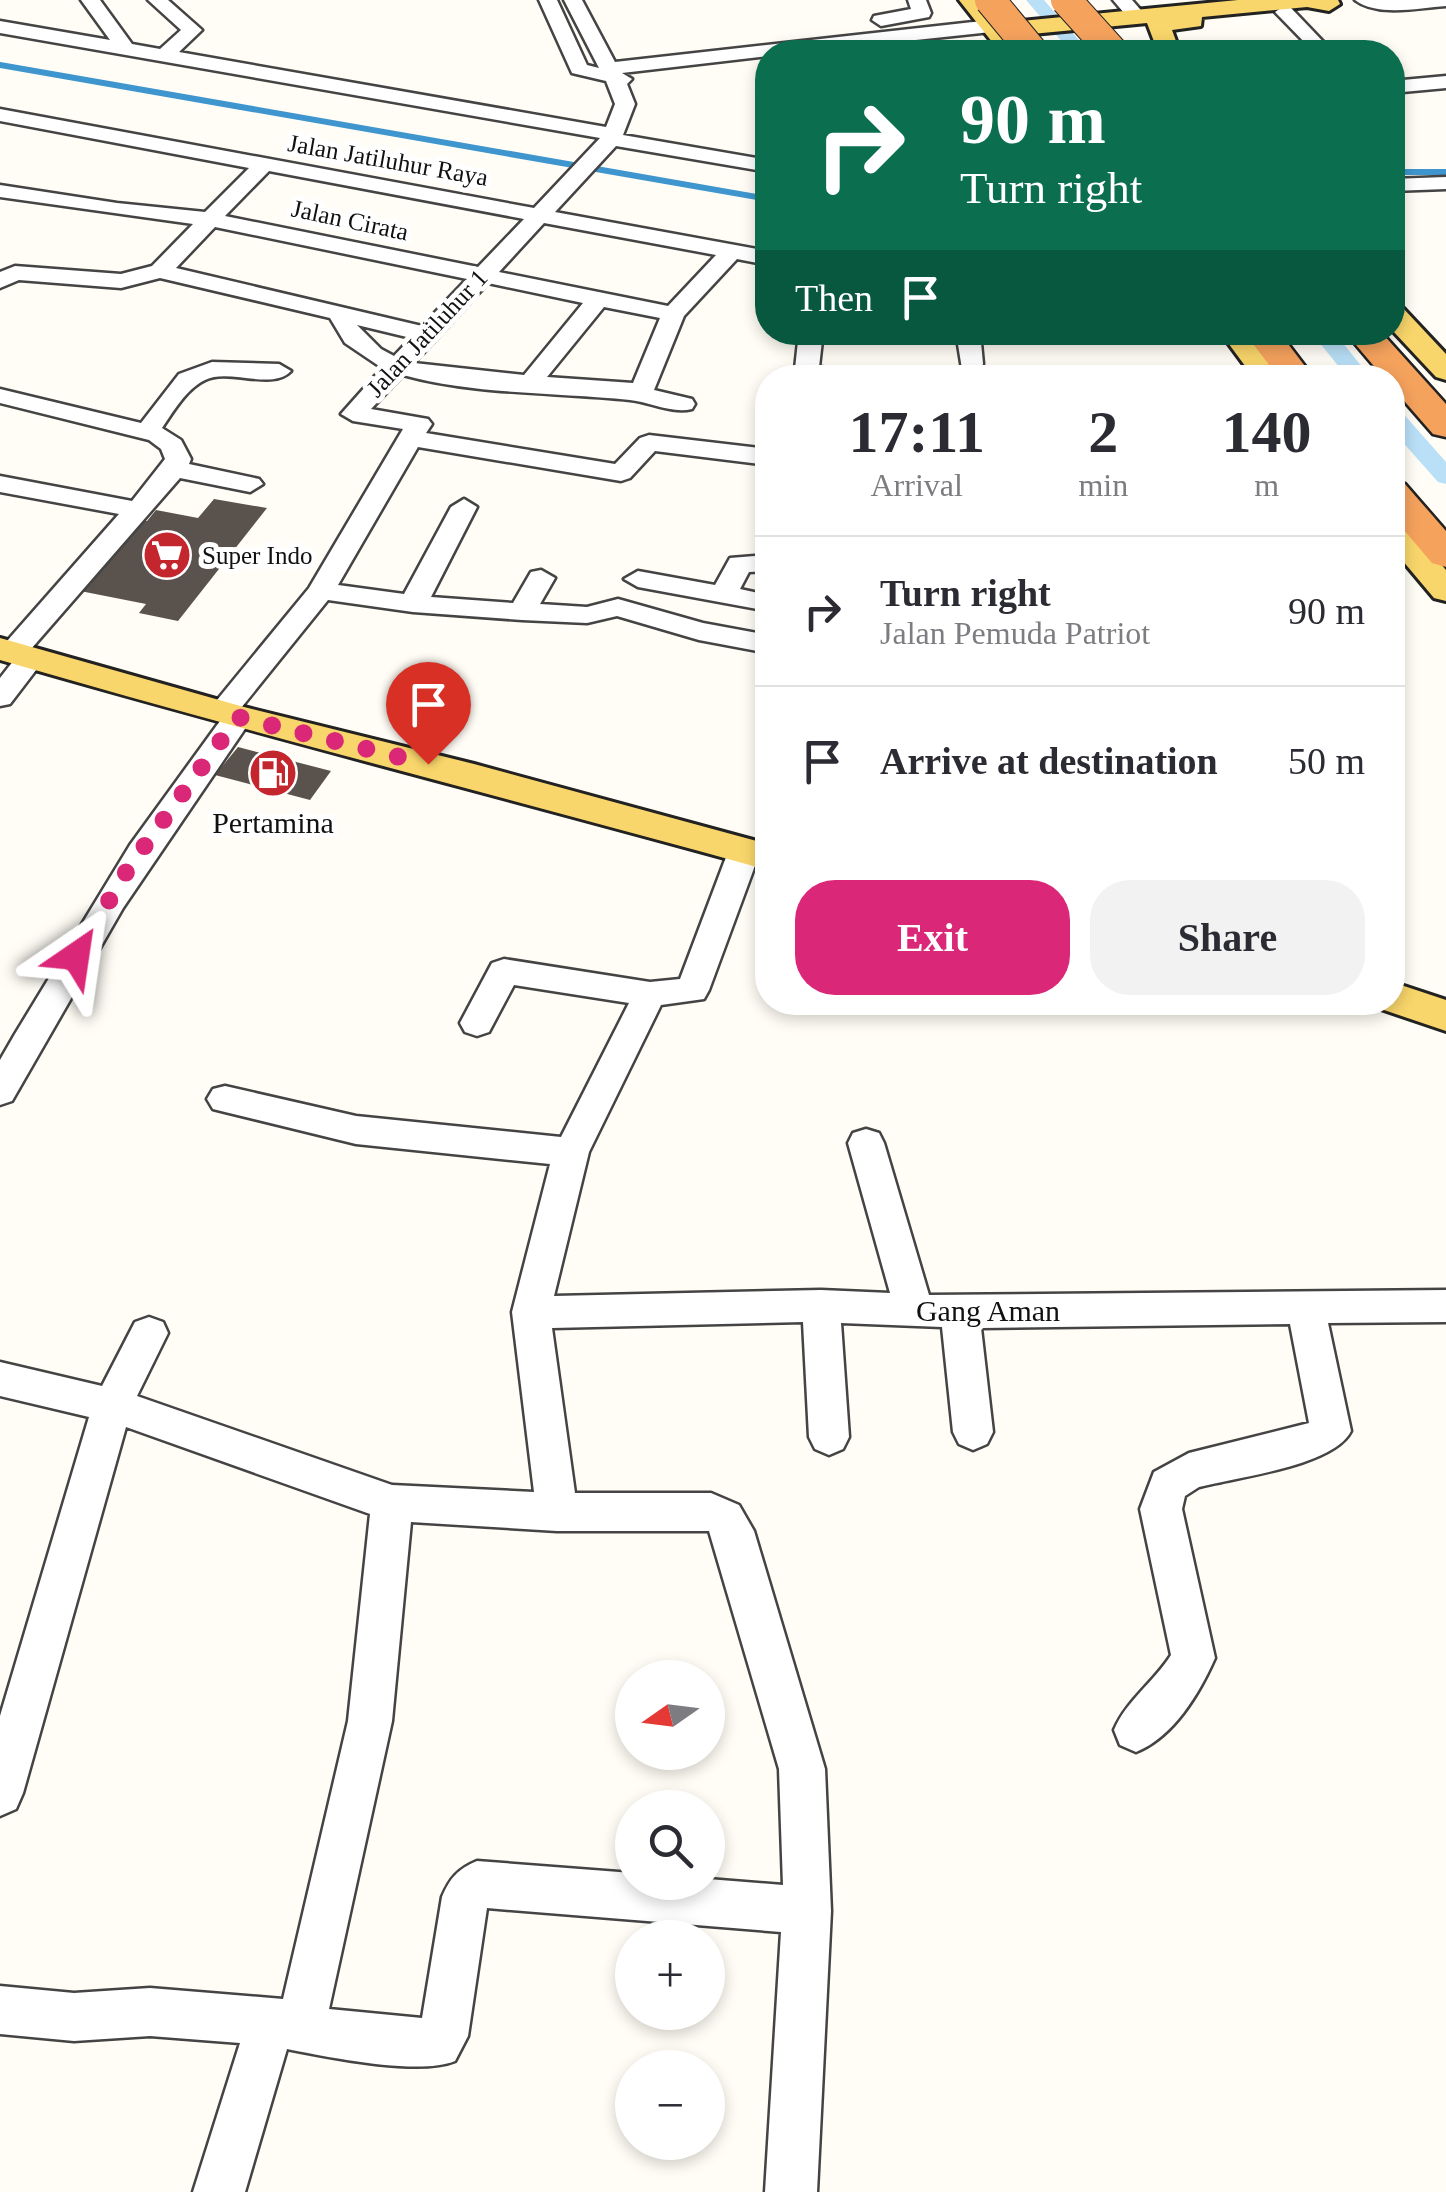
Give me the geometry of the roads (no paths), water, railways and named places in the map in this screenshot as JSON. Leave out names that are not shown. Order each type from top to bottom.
[{"type":"highway","points":[[1073,13],[1100,40]]},
{"type":"highway","points":[[995,28],[1026,34]]},
{"type":"highway","points":[[1271,345],[1288,365]]},
{"type":"highway","points":[[1374,345],[1391,365]]},
{"type":"highway","points":[[1405,380],[1446,426]]},
{"type":"highway","points":[[1405,507],[1446,555]]},
{"type":"main road","points":[[970,0],[995,28]]},
{"type":"main road","points":[[1026,34],[1073,13],[1307,0],[1329,4]]},
{"type":"main road","points":[[1159,40],[1158,24],[1363,0]]},
{"type":"main road","points":[[1117,9],[1153,40]]},
{"type":"main road","points":[[1405,327],[1446,371]]},
{"type":"main road","points":[[1244,345],[1260,365]]},
{"type":"main road","points":[[1405,542],[1446,591]]},
{"type":"main road","points":[[15,652],[755,855]]},
{"type":"main road","points":[[1405,1002],[1446,1016]]},
{"type":"street","points":[[90,0],[125,48]]},
{"type":"street","points":[[157,0],[192,30],[164,56]]},
{"type":"street","points":[[548,0],[579,68],[613,74],[755,64]]},
{"type":"street","points":[[573,0],[596,50],[613,74],[625,110],[612,136]]},
{"type":"street","points":[[755,55],[746,43],[754,35],[917,16],[924,11],[917,0]]},
{"type":"street","points":[[1363,0],[1394,4],[1446,0]]},
{"type":"street","points":[[1284,12],[1312,40]]},
{"type":"street","points":[[0,27],[755,164]]},
{"type":"street","points":[[917,40],[995,28]]},
{"type":"street","points":[[1405,87],[1443,86]]},
{"type":"street","name":"Jalan Jatiluhur Raya","points":[[0,115],[755,255]]},
{"type":"street","name":"Jalan Jatiluhur 1","points":[[0,1092],[62,977],[128,869],[231,714],[321,591],[419,424],[353,414],[612,136]]},
{"type":"street","points":[[160,272],[207,218],[262,166]]},
{"type":"street","points":[[1405,184],[1436,183],[1446,203]]},
{"type":"street","points":[[0,191],[118,210],[188,241]]},
{"type":"street","name":"Jalan Cirata","points":[[118,210],[207,218],[672,314]]},
{"type":"street","points":[[637,393],[644,386],[672,314],[732,250]]},
{"type":"street","points":[[0,280],[15,273],[132,280],[160,272],[425,334]]},
{"type":"street","points":[[530,382],[598,299]]},
{"type":"street","points":[[340,316],[369,351],[396,367],[637,393],[684,404]]},
{"type":"street","points":[[970,345],[972,364]]},
{"type":"street","points":[[147,432],[180,382],[195,372],[210,368],[278,370]]},
{"type":"street","points":[[0,396],[158,435],[177,452],[174,470],[15,652],[0,697]]},
{"type":"street","points":[[426,440],[615,472],[626,472],[644,446],[656,442],[755,454]]},
{"type":"street","points":[[174,470],[250,484]]},
{"type":"street","points":[[0,484],[138,510]]},
{"type":"street","points":[[413,604],[464,506]]},
{"type":"street","points":[[722,596],[740,564],[755,563]]},
{"type":"street","points":[[522,612],[541,578]]},
{"type":"street","points":[[638,580],[755,602]]},
{"type":"street","points":[[321,591],[413,604],[522,612],[587,615],[618,607],[755,641]]},
{"type":"street","points":[[478,1023],[504,971],[650,994],[692,990],[755,857]]},
{"type":"street","points":[[557,1512],[531,1312],[571,1152],[650,994]]},
{"type":"street","points":[[225,1099],[356,1130],[571,1152]]},
{"type":"street","points":[[866,1142],[914,1310]]},
{"type":"street","points":[[820,1306],[829,1438]]},
{"type":"street","name":"Gang Aman","points":[[531,1312],[820,1306],[960,1312],[1446,1306]]},
{"type":"street","points":[[1136,1730],[1160,1709],[1192,1658],[1161,1509],[1168,1484],[1190,1471],[1315,1442],[1331,1432],[1306,1307]]},
{"type":"street","points":[[960,1312],[973,1432]]},
{"type":"street","points":[[0,1793],[112,1405],[149,1333]]},
{"type":"street","points":[[0,1380],[112,1405],[392,1503],[557,1512],[711,1512],[729,1523],[802,1769],[808,1830],[791,2192]]},
{"type":"street","points":[[219,2192],[286,2024],[370,1720],[392,1503]]},
{"type":"street","points":[[0,2010],[74,2017],[150,2012],[442,2043],[465,1897],[477,1884],[806,1911]]},
{"type":"waterway","points":[[1035,0],[1070,40]]},
{"type":"waterway","points":[[0,65],[755,197]]},
{"type":"waterway","points":[[1405,172],[1446,172]]},
{"type":"waterway","points":[[1333,345],[1349,365]]},
{"type":"waterway","points":[[1405,430],[1446,477]]},
{"type":"place","name":"Super Indo","points":[[167,555]]},
{"type":"place","name":"Pertamina","points":[[273,773]]}]
